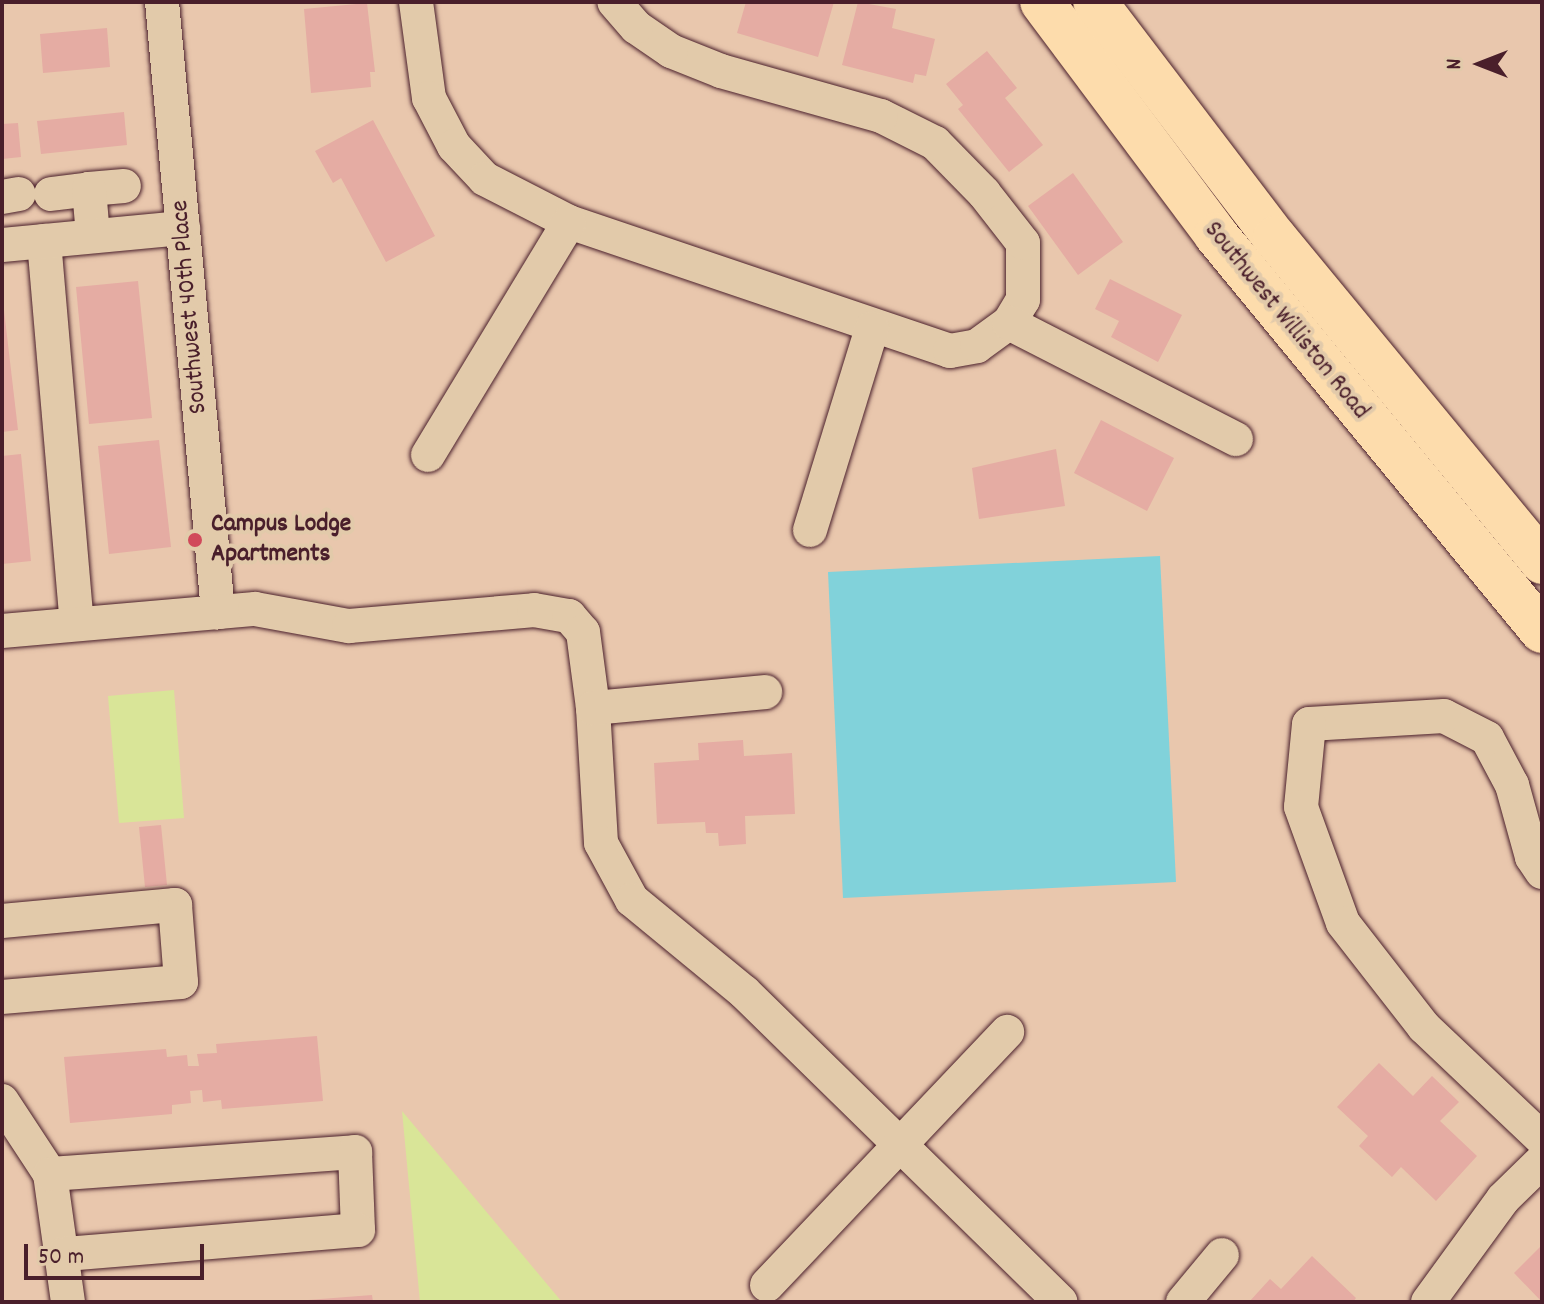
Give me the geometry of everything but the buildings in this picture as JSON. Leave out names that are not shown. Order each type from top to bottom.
[{"type":"highway","name":"Southwest Williston Road","points":[[1042,2],[1225,246],[1542,631]]},
{"type":"highway","name":"Southwest Williston Road","points":[[1095,2],[1284,250],[1542,562]]},
{"type":"street","name":"Southwest 40th Place","points":[[162,2],[218,612]]},
{"type":"street","points":[[416,2],[429,98],[454,146],[485,179],[569,222],[872,328],[950,351],[977,346],[1009,323],[1023,300],[1023,243],[984,193],[935,143],[881,116],[721,71],[671,51],[636,27],[614,2]]},
{"type":"street","points":[[24,195],[124,186]]},
{"type":"street","points":[[89,189],[93,236]]},
{"type":"street","points":[[428,455],[569,222]]},
{"type":"street","points":[[2,245],[183,228]]},
{"type":"street","points":[[44,241],[77,624]]},
{"type":"street","points":[[1009,323],[1236,439]]},
{"type":"street","points":[[810,530],[872,328]]},
{"type":"street","points":[[2,631],[218,612],[280,611],[349,626],[534,610],[569,616],[583,632],[593,708],[601,843],[632,900],[744,992],[1061,1302]]},
{"type":"street","points":[[593,708],[765,692]]},
{"type":"street","points":[[1542,872],[1532,857],[1512,785],[1487,738],[1444,716],[1309,724],[1301,807],[1343,923],[1424,1027],[1542,1139]]},
{"type":"street","points":[[2,921],[175,905],[181,982],[2,997]]},
{"type":"street","points":[[767,1285],[902,1148],[1007,1032]]},
{"type":"street","points":[[2,1101],[50,1174],[64,1254],[68,1302]]},
{"type":"street","points":[[50,1174],[355,1152],[358,1230],[64,1254]]},
{"type":"street","points":[[1428,1302],[1503,1199],[1542,1161]]},
{"type":"street","points":[[1183,1302],[1222,1255]]},
{"type":"green space","points":[[174,690],[184,818],[119,823],[108,696]]},
{"type":"green space","points":[[402,1111],[562,1302],[420,1302]]},
{"type":"water","points":[[1160,556],[1176,882],[843,898],[828,572]]},
{"type":"place","name":"Campus Lodge Apartments","points":[[195,540]]}]
